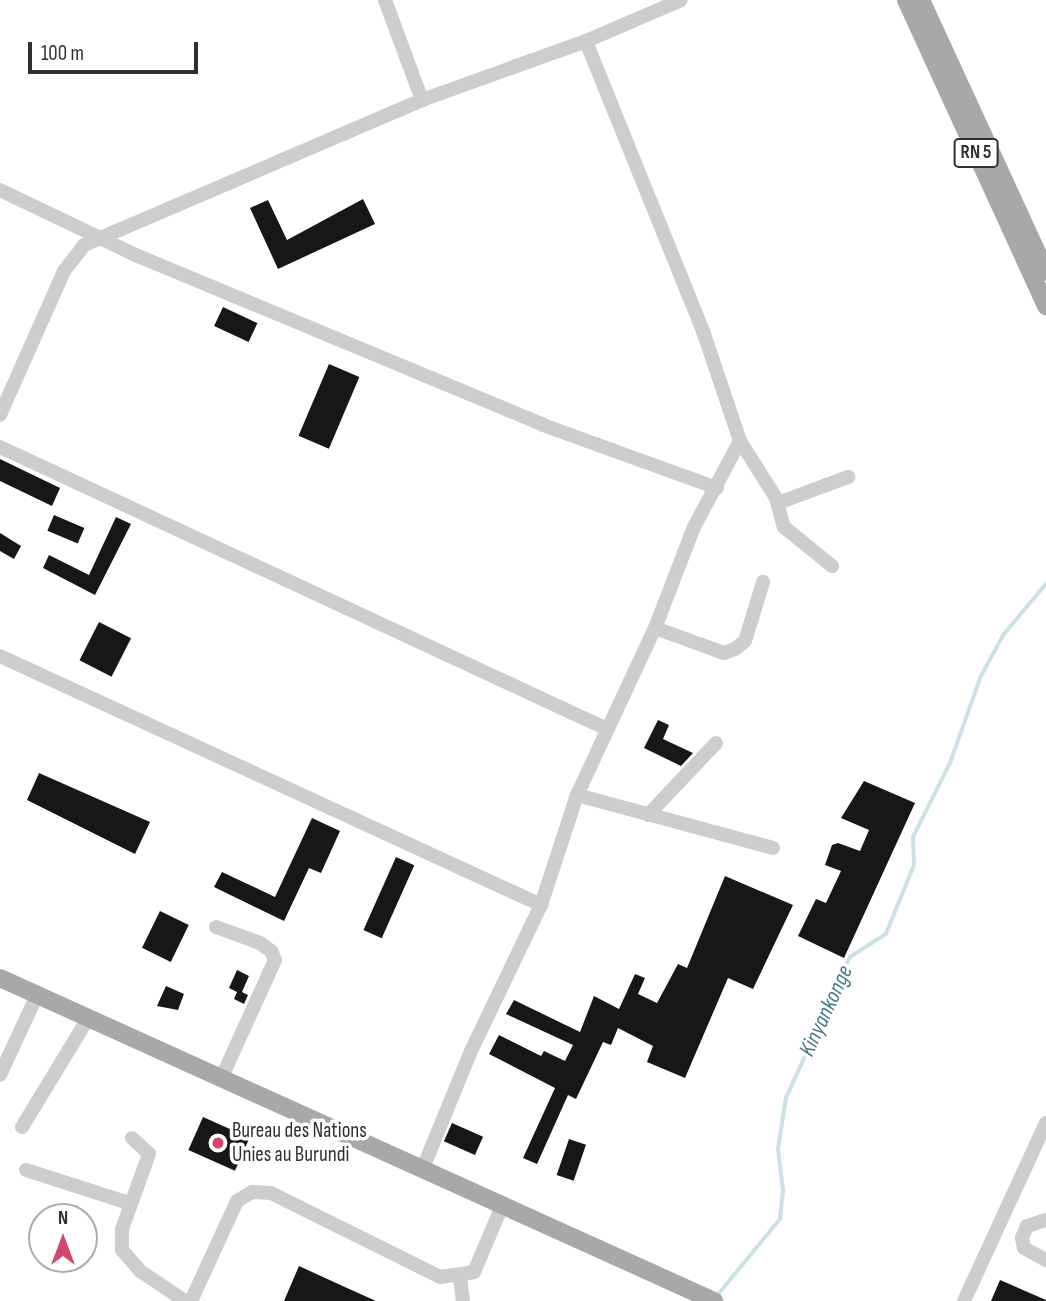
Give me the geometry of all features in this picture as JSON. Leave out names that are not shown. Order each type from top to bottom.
[{"type":"main road","name":"RN 5","points":[[906,0],[1046,306]]},
{"type":"main road","name":"RN 5","points":[[921,0],[1046,272]]},
{"type":"main road","points":[[0,978],[714,1301]]},
{"type":"street","points":[[385,0],[422,100]]},
{"type":"street","points":[[0,415],[64,271],[84,244],[422,100],[586,41],[681,0]]},
{"type":"street","points":[[586,41],[703,331],[740,441],[779,503],[784,527],[832,566]]},
{"type":"street","points":[[0,190],[100,235],[138,256],[543,425],[717,488]]},
{"type":"street","points":[[423,1168],[471,1051],[541,905],[577,795],[654,628],[694,527],[740,441]]},
{"type":"street","points":[[0,447],[607,729]]},
{"type":"street","points":[[779,503],[848,477]]},
{"type":"street","points":[[654,628],[724,653],[735,649],[745,641],[763,582]]},
{"type":"street","points":[[0,656],[541,905]]},
{"type":"street","points":[[648,815],[716,743]]},
{"type":"street","points":[[577,795],[773,848]]},
{"type":"street","points":[[216,927],[260,943],[271,951],[275,961],[222,1077]]},
{"type":"street","points":[[0,1075],[37,995]]},
{"type":"street","points":[[22,1127],[89,1017]]},
{"type":"street","points":[[964,1301],[1046,1123]]},
{"type":"street","points":[[132,1139],[149,1154],[148,1167],[129,1203],[122,1229],[126,1259],[184,1301]]},
{"type":"street","points":[[26,1170],[129,1203]]},
{"type":"street","points":[[191,1301],[237,1201],[252,1192],[271,1193],[440,1277],[460,1277],[474,1272],[485,1256],[502,1206]]},
{"type":"street","points":[[1046,1220],[1027,1226],[1022,1238],[1024,1248],[1046,1260]]},
{"type":"street","points":[[460,1277],[463,1301]]},
{"type":"building","points":[[363,199],[375,224],[278,269],[250,208],[268,200],[287,240]]},
{"type":"building","points":[[223,307],[257,323],[249,342],[214,326]]},
{"type":"building","points":[[329,364],[359,377],[329,449],[299,436]]},
{"type":"building","points":[[0,459],[60,488],[52,506],[0,481]]},
{"type":"building","points":[[54,515],[84,528],[78,544],[47,531]]},
{"type":"building","points":[[116,517],[131,524],[95,595],[43,568],[49,555],[89,575]]},
{"type":"building","points":[[0,533],[21,546],[14,559],[0,551]]},
{"type":"building","points":[[99,622],[131,638],[112,677],[79,660]]},
{"type":"building","points":[[658,720],[669,725],[663,739],[693,753],[681,766],[644,748]]},
{"type":"building","points":[[39,773],[150,822],[135,854],[27,800]]},
{"type":"building","points":[[864,781],[915,803],[844,958],[798,936],[816,899],[826,903],[841,871],[825,865],[832,845],[838,843],[860,851],[869,830],[841,818]]},
{"type":"building","points":[[312,818],[340,831],[321,873],[309,868],[284,921],[214,887],[222,872],[275,897]]},
{"type":"building","points":[[396,857],[414,865],[382,938],[363,930]]},
{"type":"building","points":[[725,876],[793,905],[753,989],[728,978],[685,1078],[647,1062],[653,1046],[618,1028],[611,1045],[603,1042],[576,1099],[568,1095],[537,1164],[523,1158],[555,1088],[489,1054],[499,1035],[541,1056],[544,1051],[565,1061],[573,1045],[506,1014],[514,1000],[580,1032],[594,996],[619,1009],[635,974],[645,978],[638,994],[657,1003],[678,964],[687,968]]},
{"type":"building","points":[[160,911],[189,925],[171,962],[142,948]]},
{"type":"building","points":[[237,970],[249,976],[242,992],[248,995],[244,1004],[234,999],[237,992],[229,988]]},
{"type":"building","points":[[166,986],[184,994],[178,1010],[157,1006]]},
{"type":"building","points":[[203,1117],[250,1138],[235,1171],[188,1150]]},
{"type":"building","points":[[452,1123],[483,1137],[475,1155],[444,1141]]},
{"type":"building","points":[[569,1139],[586,1145],[574,1181],[557,1175]]},
{"type":"building","points":[[299,1266],[347,1288],[376,1301],[284,1301]]},
{"type":"building","points":[[1000,1280],[1046,1300],[1046,1301],[991,1301]]},
{"type":"waterway","name":"Kinyankonge","points":[[716,1297],[780,1219],[783,1191],[778,1149],[786,1098],[850,957],[886,934],[914,865],[913,837],[950,763],[981,676],[1004,634],[1046,584]]},
{"type":"place","name":"Bureau des Nations Unies au Burundi","points":[[218,1143]]}]
